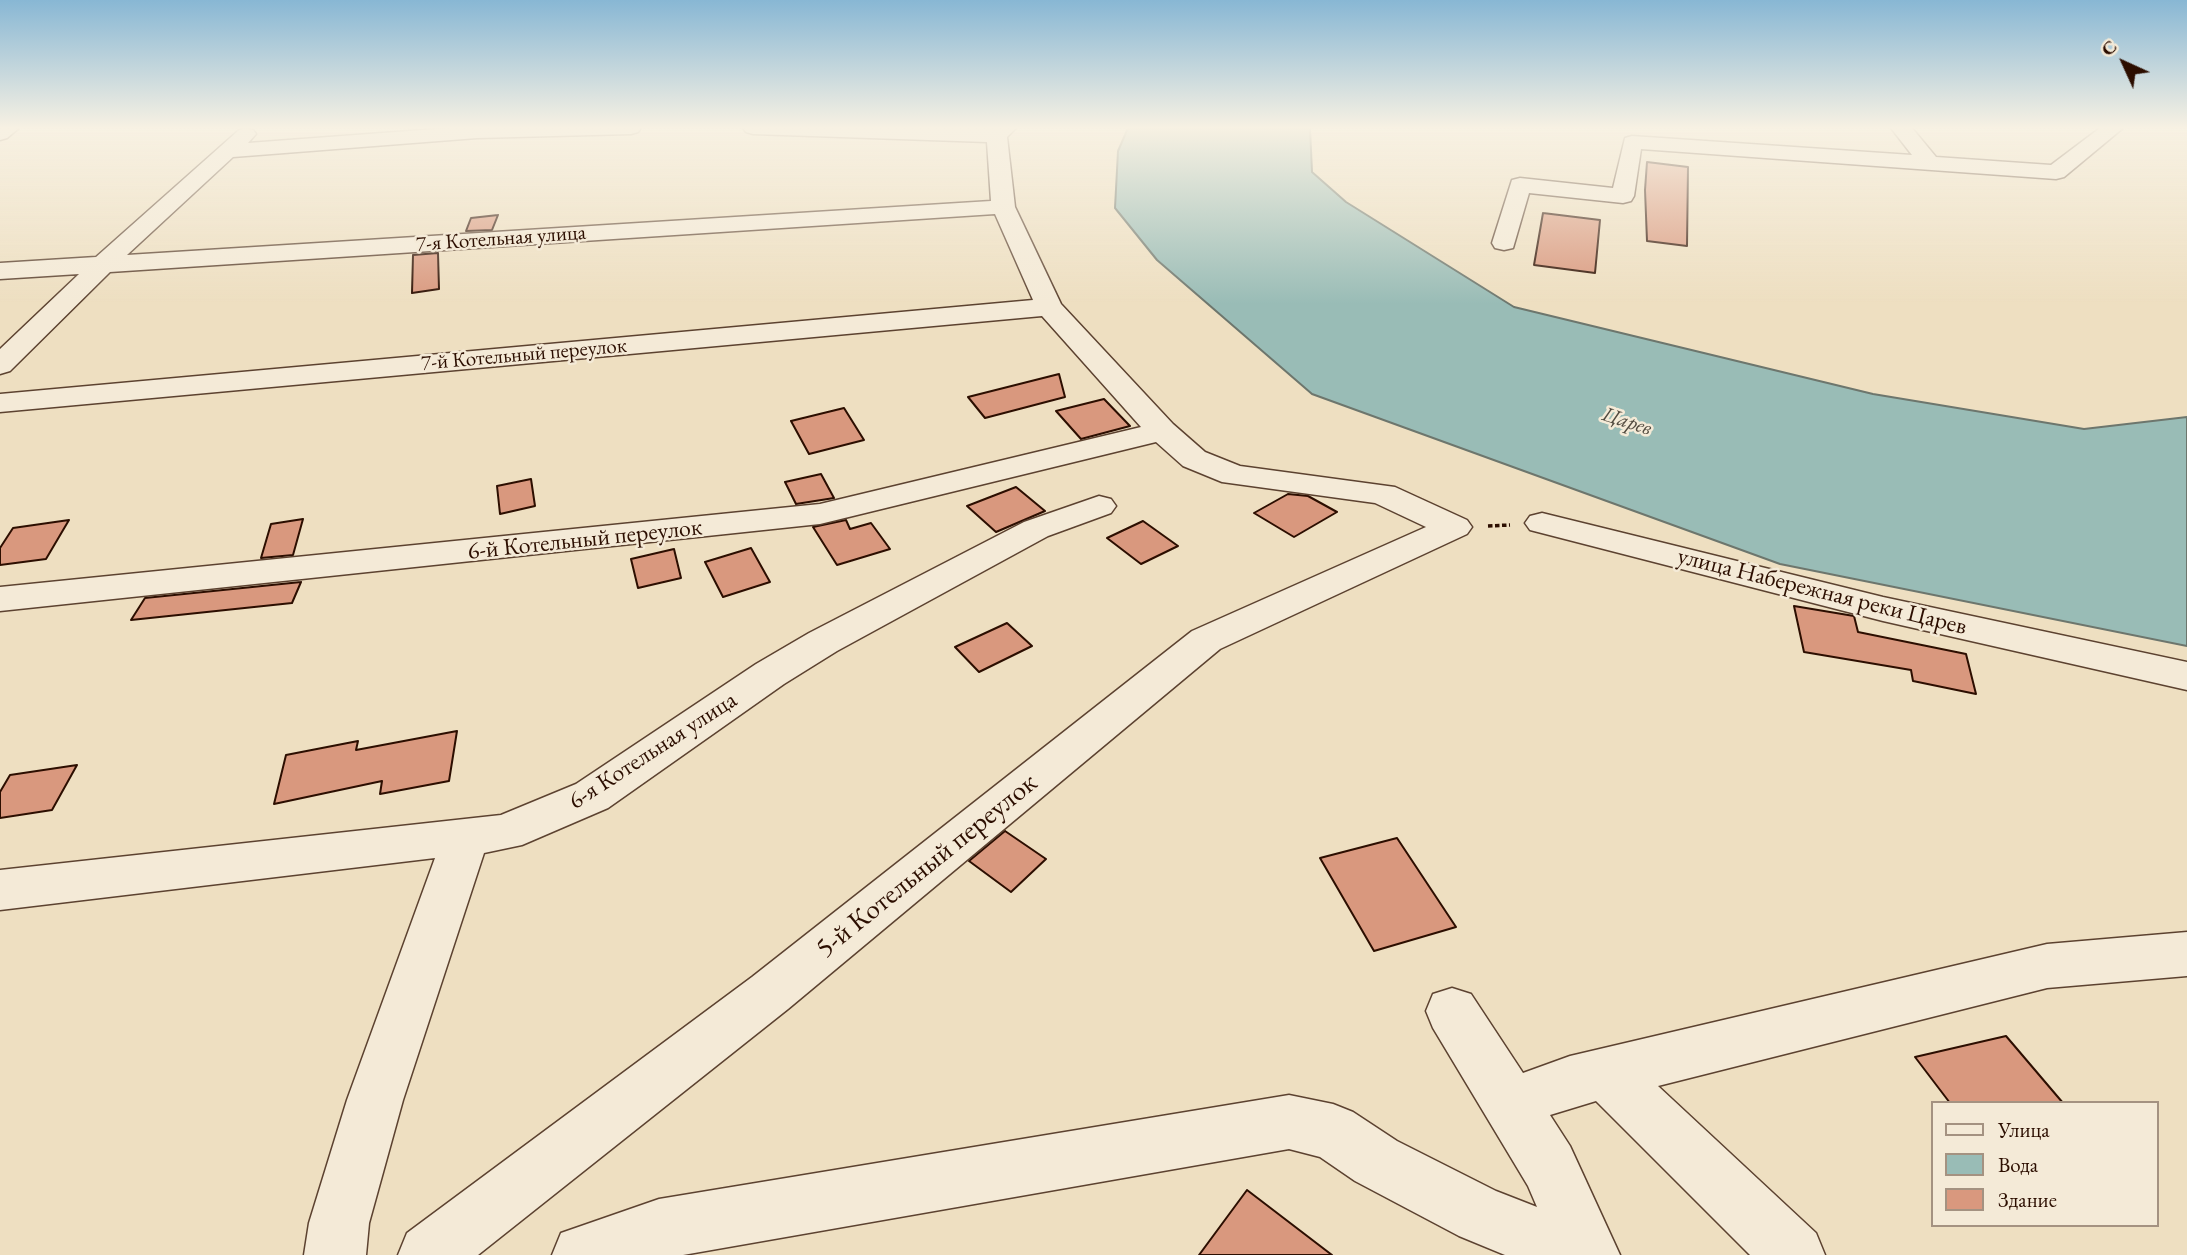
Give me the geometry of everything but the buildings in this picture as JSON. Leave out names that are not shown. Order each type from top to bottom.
[{"type":"street","points":[[0,365],[102,265],[189,187]]},
{"type":"street","points":[[1003,187],[1003,206],[1049,307],[1162,431],[1194,459],[1234,475],[1382,494],[1455,527]]},
{"type":"street","points":[[1504,243],[1520,187]]},
{"type":"street","points":[[1536,187],[1623,195],[1624,187]]},
{"type":"street","name":"7-я Котельная улица","points":[[0,271],[1003,206]]},
{"type":"street","name":"7-й Котельный переулок","points":[[0,403],[1049,307]]},
{"type":"street","name":"6-й Котельный переулок","points":[[0,599],[820,514],[1162,431]]},
{"type":"street","name":"6-я Котельная улица","points":[[0,890],[506,832],[592,796],[771,674],[823,642],[1036,529],[1099,506]]},
{"type":"street","name":"улица Набережная реки Царев","points":[[1542,523],[1883,609],[2187,676]]},
{"type":"street","name":"5-й Котельный переулок","points":[[429,1255],[770,993],[1206,640],[1455,527]]},
{"type":"street","points":[[335,1255],[339,1223],[375,1100],[466,837]]},
{"type":"street","points":[[1511,1104],[1570,1082],[2047,966],[2187,954]]},
{"type":"street","points":[[1452,1011],[1549,1166],[1584,1245]]},
{"type":"street","points":[[1606,1074],[1794,1255]]},
{"type":"street","points":[[583,1255],[659,1229],[1289,1122],[1333,1132],[1376,1161],[1480,1215],[1539,1238],[1584,1245]]},
{"type":"path","points":[[1455,527],[1542,523]]},
{"type":"water","name":"Царев","points":[[1116,187],[1329,187],[1346,202],[1514,307],[1873,394],[2084,429],[2187,417],[2187,646],[1780,564],[1312,394],[1157,260],[1115,208]]}]
